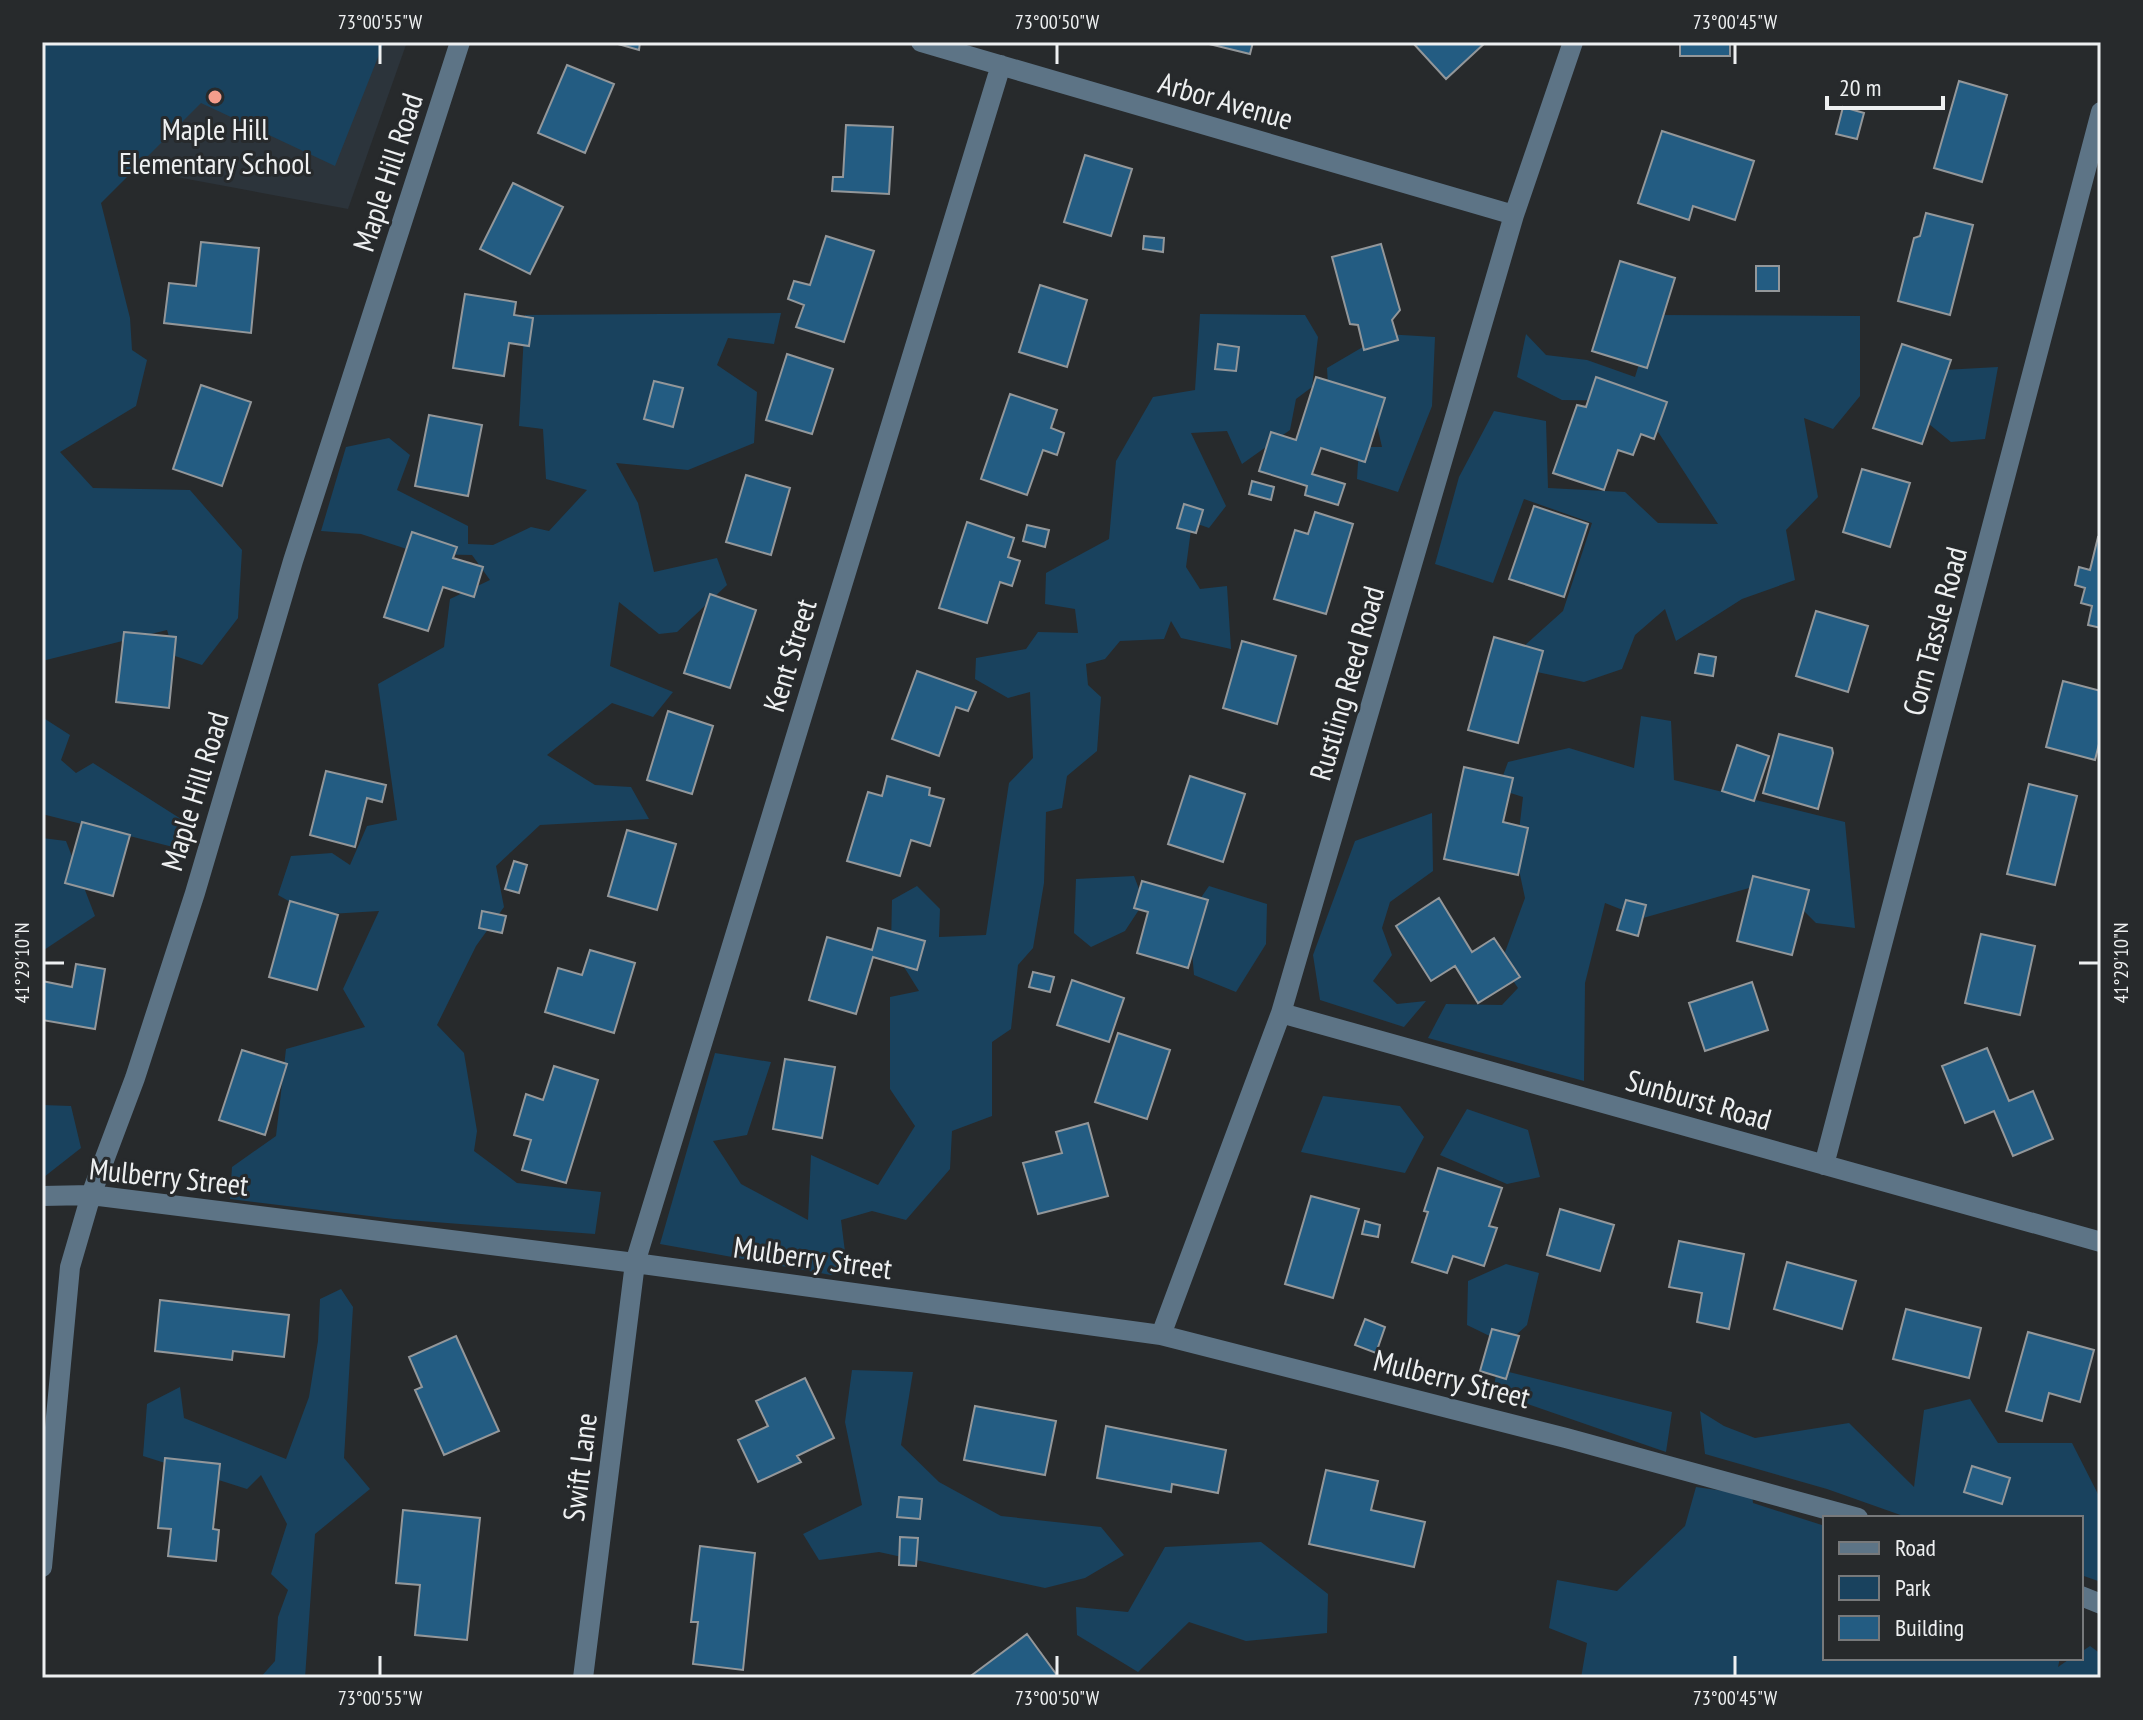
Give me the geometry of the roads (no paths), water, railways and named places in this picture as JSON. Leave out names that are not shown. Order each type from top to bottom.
[{"type":"street","name":"Maple Hill Road","points":[[42,1567],[70,1267],[91,1195],[135,1078],[195,893],[293,561],[460,42]]},
{"type":"street","name":"Arbor Avenue","points":[[921,42],[1514,215]]},
{"type":"street","name":"Rustling Reed Road","points":[[1161,1335],[1281,1013],[1514,215],[1573,42]]},
{"type":"street","name":"Kent Street","points":[[635,1263],[1001,65]]},
{"type":"street","name":"Corn Tassle Road","points":[[1824,1165],[2101,112]]},
{"type":"street","name":"Sunburst Road","points":[[1281,1013],[2101,1242]]},
{"type":"street","name":"Mulberry Street","points":[[42,1196],[91,1195],[635,1263],[1161,1335],[1566,1438],[1851,1516]]},
{"type":"street","name":"Swift Lane","points":[[583,1678],[635,1263]]},
{"type":"place","name":"Maple Hill Elementary School","points":[[215,97]]}]
